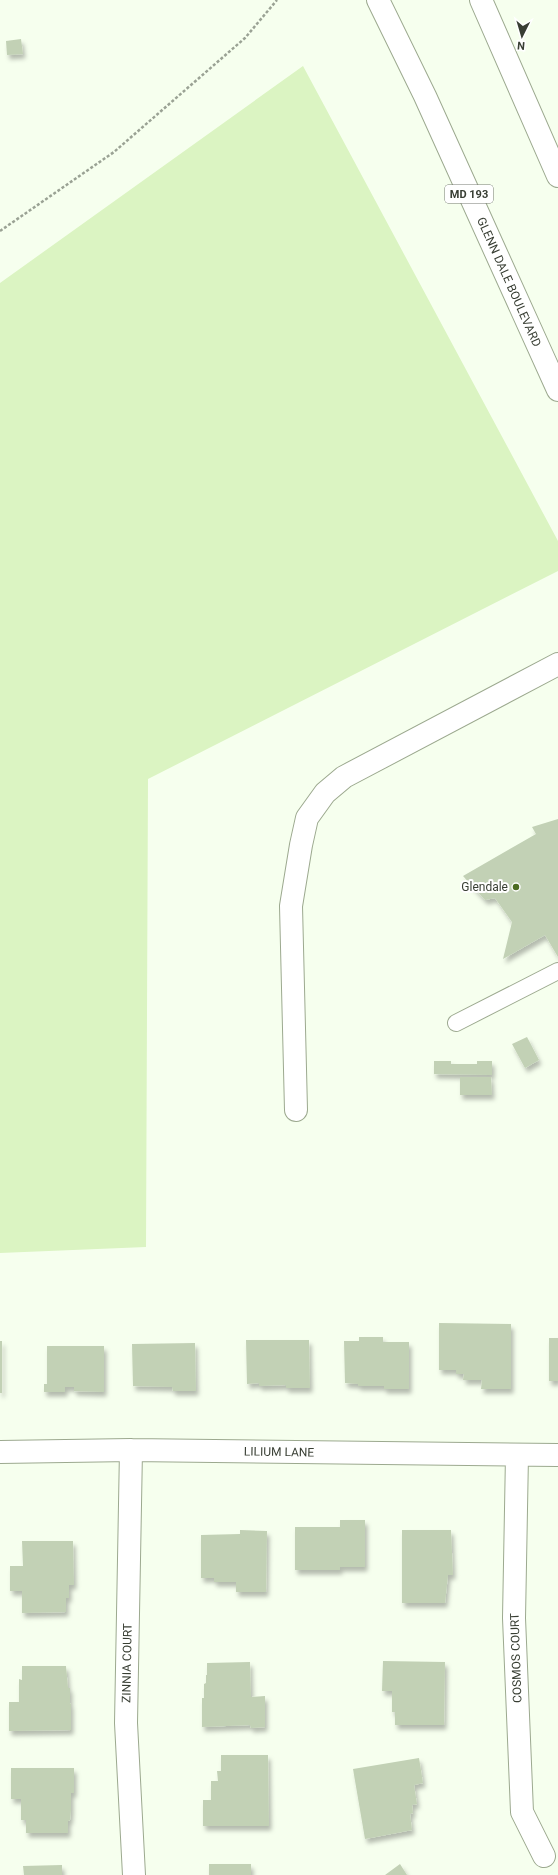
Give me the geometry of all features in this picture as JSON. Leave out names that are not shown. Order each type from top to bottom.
[{"type":"street","name":"GLENN DALE BOULEVARD","points":[[378,0],[425,96],[558,390]]},
{"type":"street","points":[[481,0],[558,176]]},
{"type":"street","points":[[296,1110],[291,906],[307,818],[325,793],[344,777],[558,664]]},
{"type":"street","name":"LILIUM LANE","points":[[0,1452],[131,1450],[517,1456],[558,1455]]},
{"type":"street","name":"ZINNIA COURT","points":[[131,1450],[126,1723],[134,1875]]},
{"type":"street","name":"COSMOS COURT","points":[[517,1456],[514,1618],[522,1812],[544,1856]]},
{"type":"lane","points":[[456,1023],[558,972]]},
{"type":"path","points":[[0,231],[114,152],[245,38],[277,0]]},
{"type":"green space","points":[[303,66],[558,541],[558,571],[148,779],[146,1247],[0,1253],[0,283]]},
{"type":"building","points":[[21,39],[23,54],[7,55],[6,41]]},
{"type":"building","name":"Glendale","points":[[558,819],[558,957],[545,935],[503,959],[512,922],[495,898],[485,900],[463,876],[536,834],[532,827]]},
{"type":"building","points":[[527,1037],[539,1060],[525,1068],[512,1044]]},
{"type":"building","points":[[434,1061],[451,1061],[451,1064],[477,1064],[477,1061],[492,1061],[492,1075],[434,1074]]},
{"type":"building","points":[[460,1077],[491,1077],[492,1095],[460,1095]]},
{"type":"building","points":[[439,1323],[511,1324],[511,1389],[481,1389],[482,1380],[463,1380],[464,1374],[456,1374],[456,1370],[439,1370]]},
{"type":"building","points":[[359,1337],[383,1337],[383,1342],[409,1342],[409,1389],[384,1389],[384,1386],[358,1386],[358,1384],[345,1383],[344,1341],[359,1341]]},
{"type":"building","points":[[549,1338],[558,1338],[558,1381],[549,1381]]},
{"type":"building","points":[[246,1340],[309,1340],[310,1388],[286,1388],[286,1385],[259,1386],[259,1383],[247,1384]]},
{"type":"building","points":[[0,1341],[2,1341],[2,1393],[0,1393]]},
{"type":"building","points":[[195,1343],[196,1391],[173,1391],[172,1387],[133,1386],[132,1344]]},
{"type":"building","points":[[47,1346],[104,1346],[104,1392],[74,1391],[74,1387],[65,1387],[65,1392],[44,1392],[44,1384],[47,1384]]},
{"type":"building","points":[[340,1520],[365,1520],[365,1567],[340,1567],[340,1570],[295,1570],[295,1527],[340,1527]]},
{"type":"building","points":[[240,1530],[267,1531],[266,1592],[236,1592],[236,1582],[214,1582],[214,1578],[201,1578],[201,1535],[240,1534]]},
{"type":"building","points":[[402,1530],[451,1530],[453,1575],[448,1575],[445,1603],[402,1603]]},
{"type":"building","points":[[22,1541],[73,1541],[74,1585],[69,1585],[69,1598],[66,1598],[66,1612],[22,1613],[22,1591],[10,1591],[10,1566],[23,1566]]},
{"type":"building","points":[[383,1661],[445,1662],[444,1725],[395,1725],[395,1712],[392,1712],[392,1691],[382,1691]]},
{"type":"building","points":[[250,1662],[251,1697],[265,1696],[265,1727],[251,1728],[250,1725],[202,1727],[202,1698],[204,1698],[207,1663]]},
{"type":"building","points":[[22,1666],[66,1666],[68,1688],[70,1688],[71,1730],[9,1731],[9,1702],[19,1702],[19,1679],[22,1680]]},
{"type":"building","points":[[221,1755],[268,1755],[269,1826],[203,1826],[203,1800],[211,1800],[211,1781],[218,1781],[217,1771],[221,1771]]},
{"type":"building","points":[[419,1758],[423,1783],[414,1785],[417,1804],[412,1805],[413,1813],[410,1814],[412,1830],[365,1839],[353,1769]]},
{"type":"building","points":[[11,1768],[74,1768],[74,1793],[71,1793],[71,1810],[70,1820],[68,1821],[68,1833],[26,1833],[26,1820],[21,1820],[21,1799],[11,1799]]},
{"type":"building","points":[[209,1864],[251,1864],[251,1875],[209,1875]]},
{"type":"building","points":[[400,1864],[407,1875],[385,1875]]},
{"type":"building","points":[[62,1865],[62,1875],[24,1875],[23,1866]]},
{"type":"place","name":"Glendale","points":[[516,887]]}]
